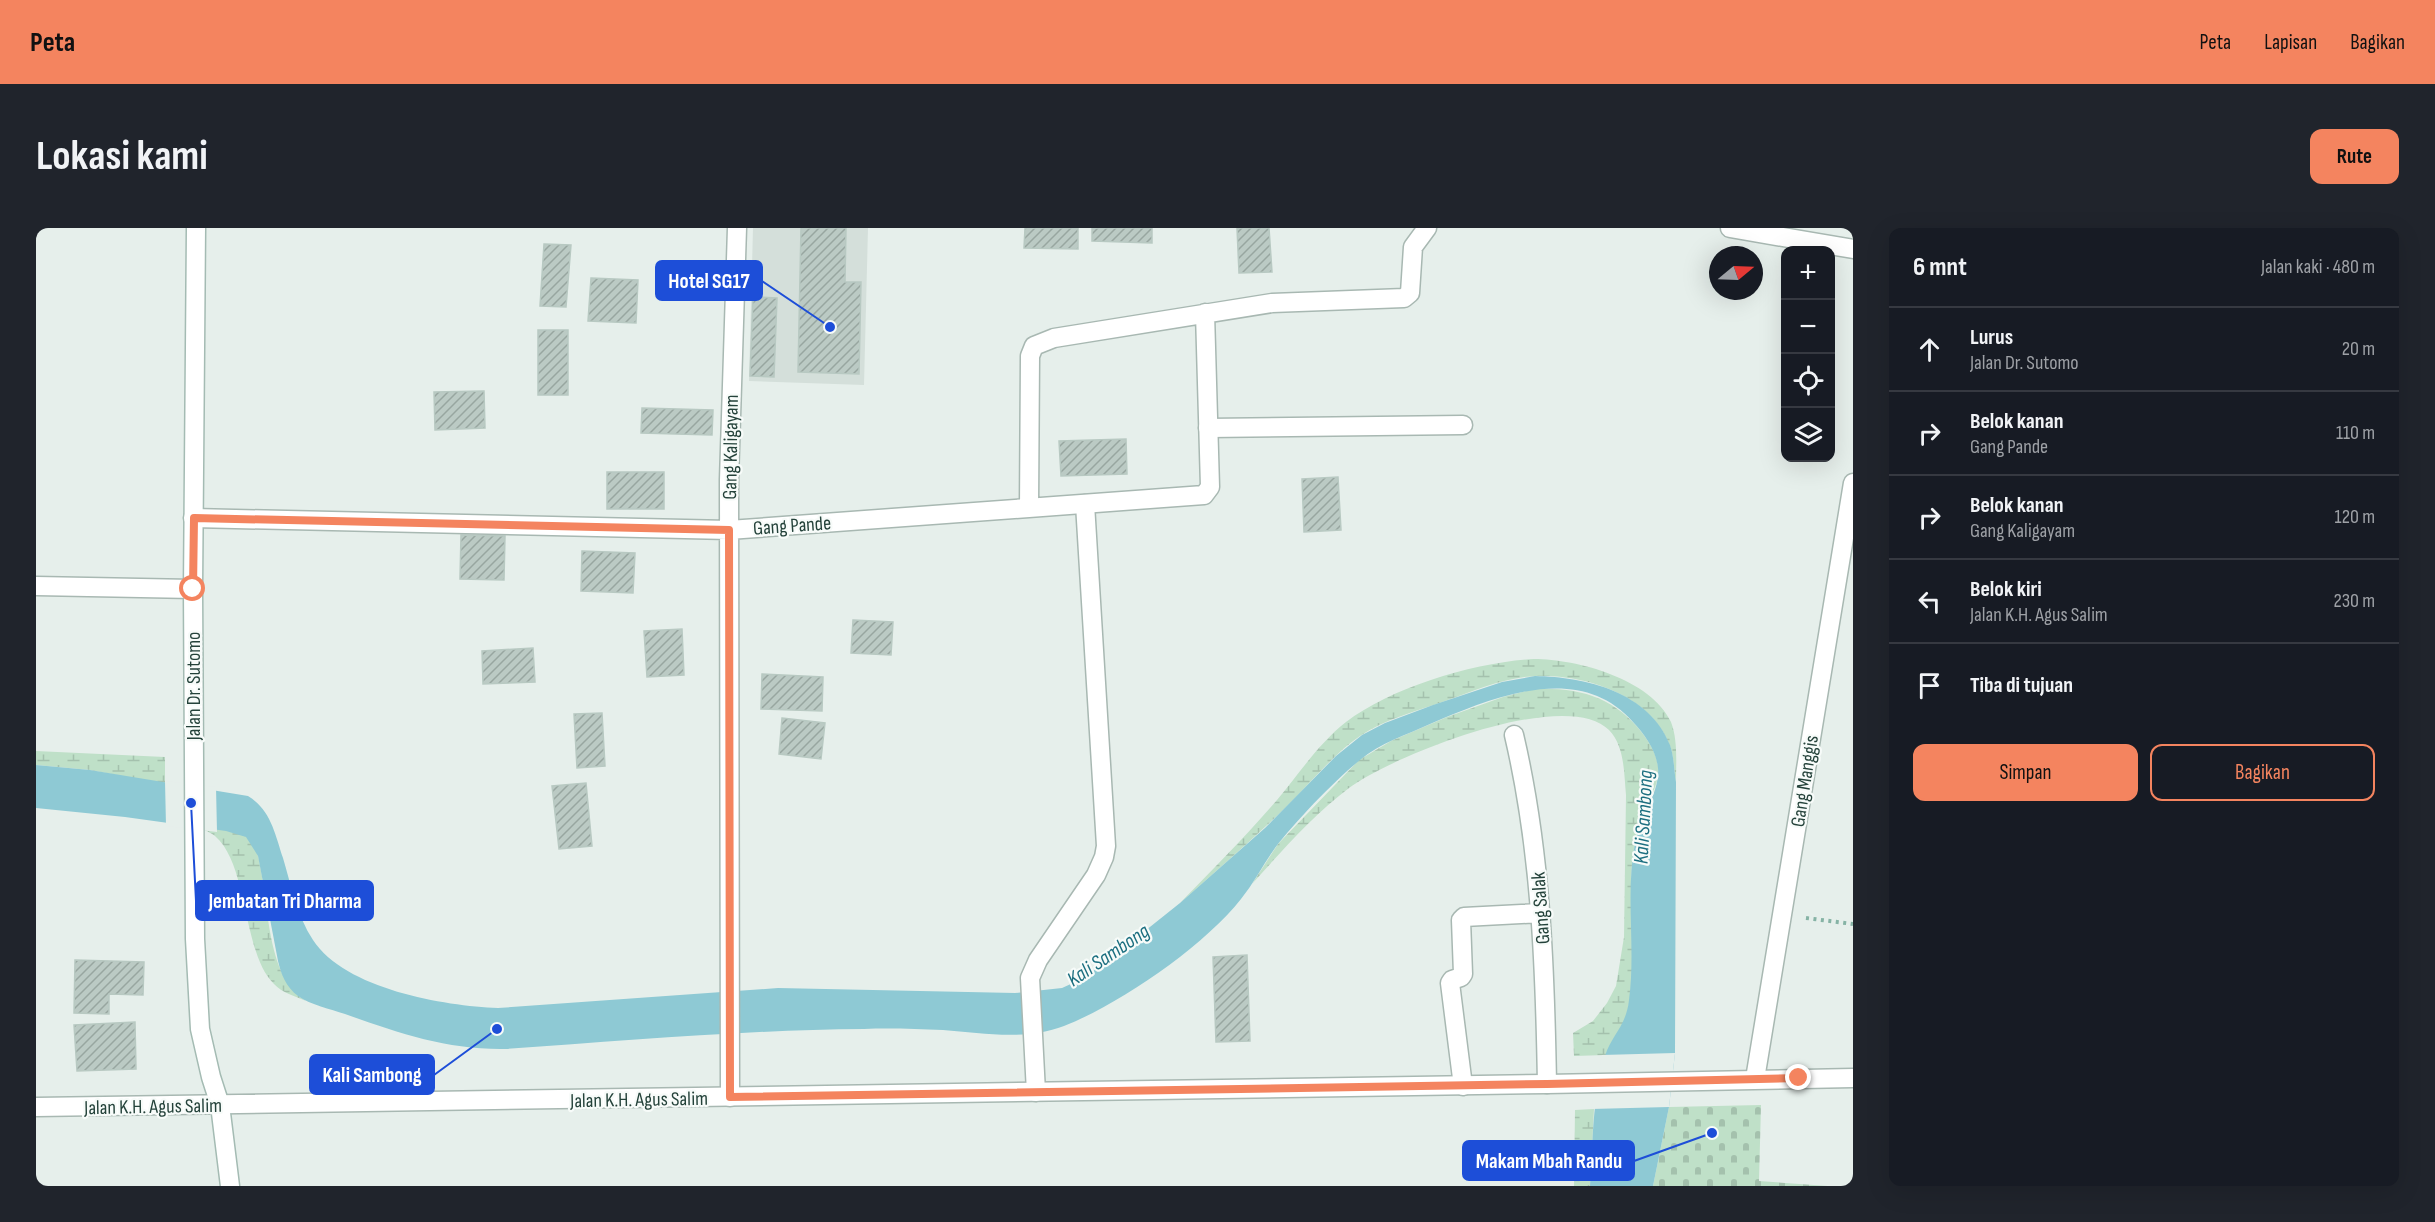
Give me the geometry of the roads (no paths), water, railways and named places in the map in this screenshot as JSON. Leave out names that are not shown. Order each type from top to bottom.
[{"type":"street","name":"Jalan Dr. Sutomo","points":[[196,228],[193,589],[195,939],[199,1020],[205,1053],[220,1105],[230,1186]]},
{"type":"street","name":"Gang Kaligayam","points":[[730,1097],[729,530],[737,228]]},
{"type":"street","points":[[1029,508],[1030,356],[1034,346],[1054,338],[1280,302],[1407,297],[1410,290],[1413,247],[1427,228]]},
{"type":"street","points":[[1730,228],[1760,231],[1853,249]]},
{"type":"street","name":"Gang Pande","points":[[194,518],[729,530],[1206,495],[1210,487],[1205,313]]},
{"type":"street","points":[[1208,428],[1463,425]]},
{"type":"street","name":"Gang Manggis","points":[[1755,1079],[1853,483]]},
{"type":"street","points":[[1036,1092],[1030,983],[1032,972],[1096,875],[1106,851],[1085,504]]},
{"type":"street","points":[[36,586],[193,589]]},
{"type":"street","name":"Gang Salak","points":[[1514,735],[1530,810],[1541,913],[1547,1084]]},
{"type":"street","points":[[1463,1086],[1450,985],[1452,980],[1463,974],[1461,920],[1468,917],[1541,913]]},
{"type":"street","name":"Jalan K.H. Agus Salim","points":[[36,1107],[1853,1078]]},
{"type":"water","points":[[1535,676],[1595,684],[1632,700],[1660,727],[1671,749],[1676,782],[1675,1053],[1669,1107],[1653,1186],[1590,1186],[1594,1121],[1601,1072],[1608,1048],[1625,1017],[1629,1000],[1631,882],[1635,843],[1656,787],[1658,768],[1649,743],[1633,722],[1611,703],[1587,692],[1561,689],[1534,690],[1507,696],[1454,714],[1376,749],[1350,769],[1304,814],[1275,848],[1241,899],[1205,936],[1183,954],[1135,989],[1086,1016],[1049,1031],[1019,1035],[913,1029],[774,1031],[505,1049],[463,1047],[424,1039],[315,1004],[298,996],[290,989],[282,975],[278,961],[258,856],[246,837],[226,831],[125,817],[36,808],[36,765],[90,770],[248,796],[262,808],[271,823],[299,911],[313,940],[328,957],[348,971],[371,983],[424,999],[498,1008],[778,988],[1015,993],[1062,988],[1101,966],[1180,903],[1265,828],[1336,756],[1362,735],[1385,723],[1433,705],[1502,682]]},
{"type":"place","name":"Hotel SG17","points":[[830,327]]},
{"type":"place","name":"Jembatan Tri Dharma","points":[[191,803]]},
{"type":"place","name":"Kali Sambong","points":[[497,1029]]},
{"type":"place","name":"Makam Mbah Randu","points":[[1712,1133]]}]
